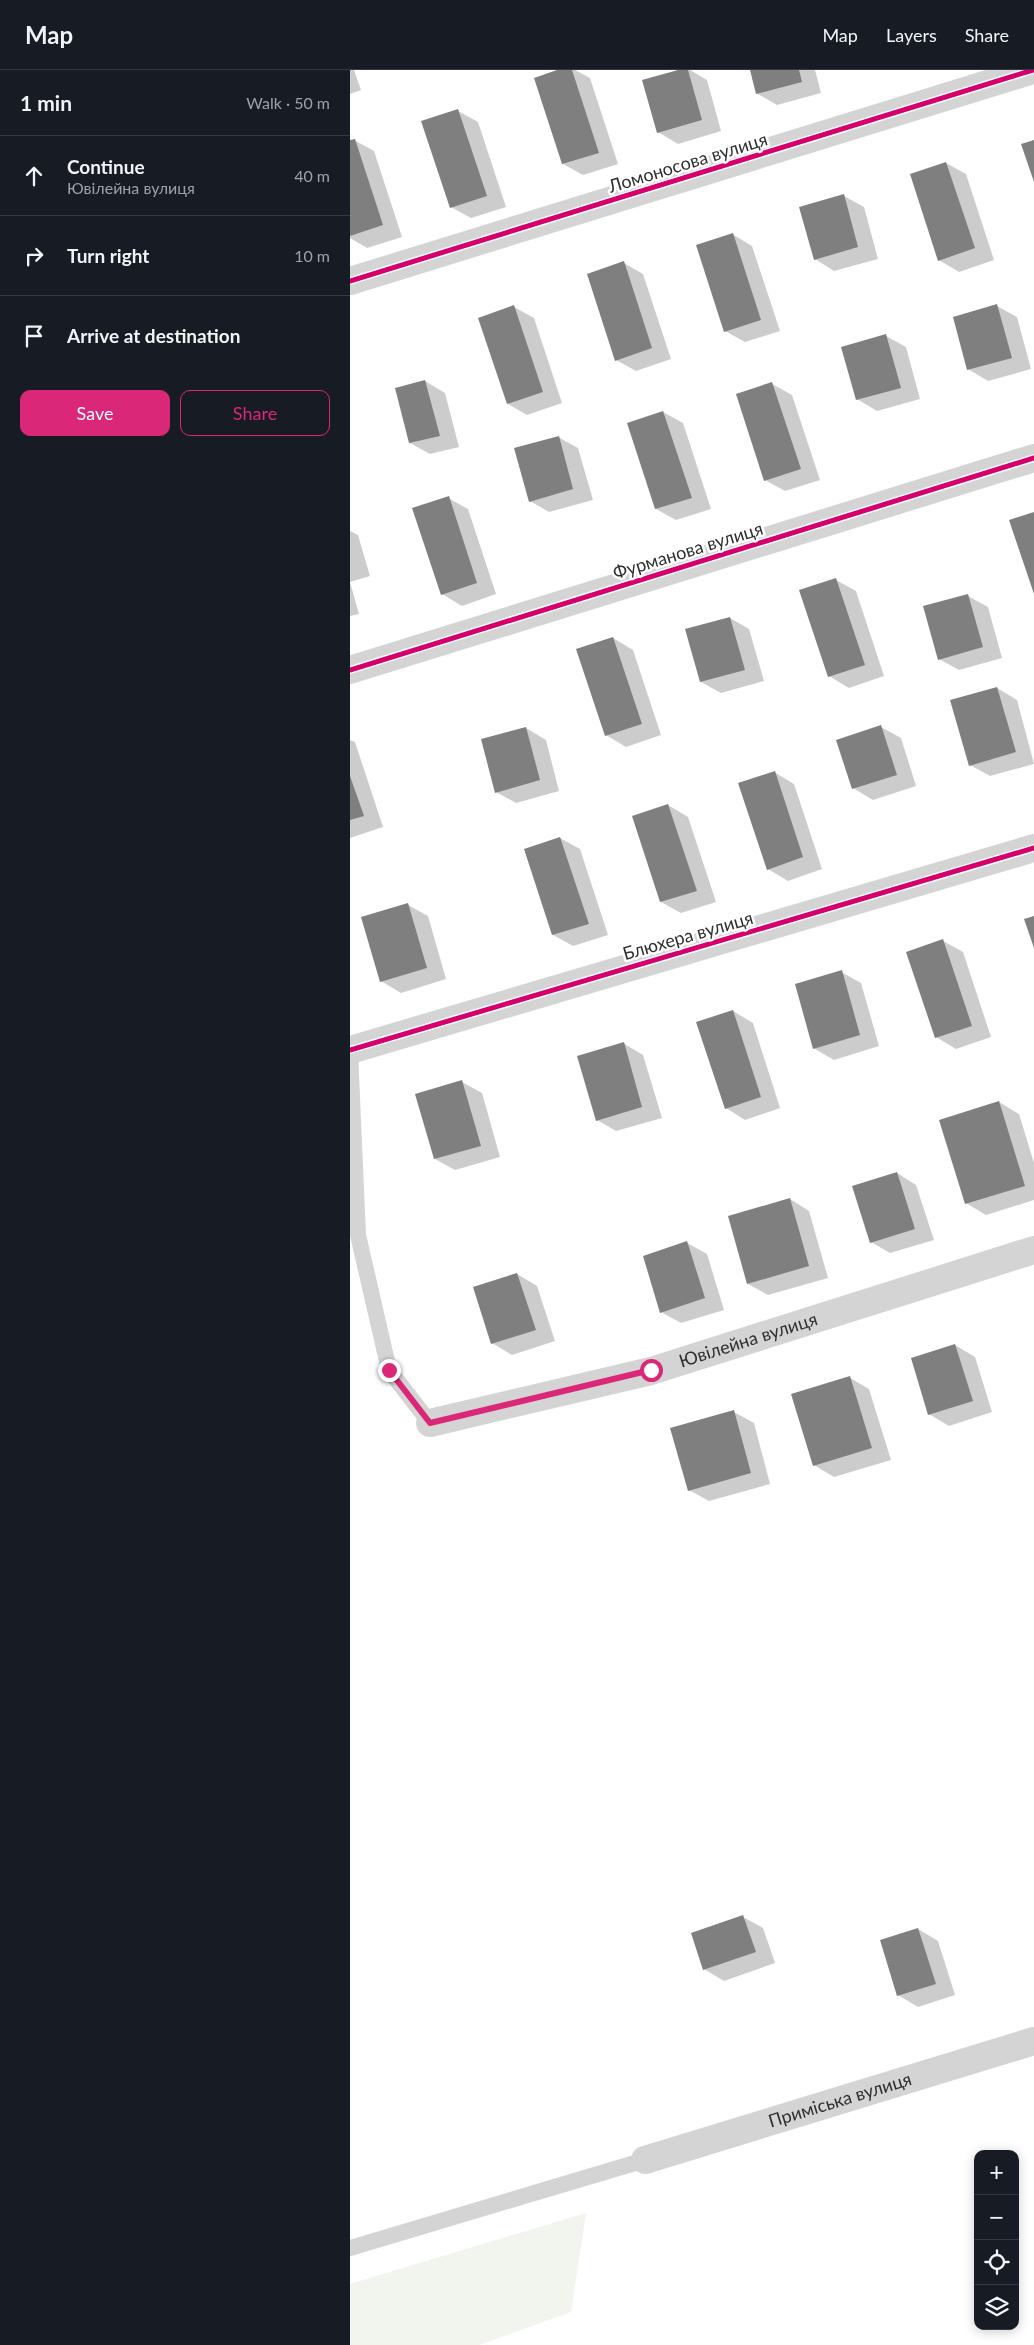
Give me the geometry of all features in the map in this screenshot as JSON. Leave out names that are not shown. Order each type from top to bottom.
[{"type":"street","name":"Ломоносова вулиця","points":[[350,281],[1034,70]]},
{"type":"street","name":"Фурманова вулиця","points":[[350,670],[1034,458]]},
{"type":"street","name":"Блюхера вулиця","points":[[350,1050],[1034,848]]},
{"type":"street","name":"Ювілейна вулиця","points":[[430,1423],[651,1370],[1034,1250]]},
{"type":"street","name":"Приміська вулиця","points":[[645,2160],[1034,2041]]},
{"type":"lane","points":[[350,1050],[358,1235],[389,1370],[430,1423]]},
{"type":"lane","points":[[350,2248],[645,2160]]},
{"type":"shaded area","points":[[586,2213],[571,2312],[479,2345],[350,2345],[350,2284]]},
{"type":"building","points":[[557,70],[572,70],[599,153],[562,164],[534,78]]},
{"type":"building","points":[[678,70],[688,70],[702,120],[657,133],[642,80]]},
{"type":"building","points":[[750,70],[799,70],[802,82],[756,94]]},
{"type":"building","points":[[458,109],[487,196],[450,208],[421,121]]},
{"type":"building","points":[[355,139],[383,225],[350,236],[350,140]]},
{"type":"building","points":[[1034,140],[1034,182],[1021,144]]},
{"type":"building","points":[[946,162],[975,248],[938,261],[910,174]]},
{"type":"building","points":[[844,194],[858,247],[814,260],[799,207]]},
{"type":"building","points":[[733,233],[761,320],[724,332],[696,245]]},
{"type":"building","points":[[624,261],[652,348],[615,361],[587,274]]},
{"type":"building","points":[[997,304],[1012,358],[967,370],[953,317]]},
{"type":"building","points":[[514,305],[543,392],[507,404],[478,318]]},
{"type":"building","points":[[886,334],[901,388],[856,400],[841,347]]},
{"type":"building","points":[[425,380],[440,436],[409,443],[395,388]]},
{"type":"building","points":[[772,382],[801,469],[764,481],[736,394]]},
{"type":"building","points":[[663,411],[692,498],[655,509],[627,423]]},
{"type":"building","points":[[559,436],[573,489],[529,502],[514,448]]},
{"type":"building","points":[[449,496],[477,583],[441,595],[412,508]]},
{"type":"building","points":[[1034,512],[1034,594],[1009,520]]},
{"type":"building","points":[[836,578],[865,665],[828,677],[799,590]]},
{"type":"building","points":[[968,594],[983,647],[938,660],[923,606]]},
{"type":"building","points":[[730,617],[745,670],[700,682],[685,629]]},
{"type":"building","points":[[613,637],[642,724],[605,736],[576,649]]},
{"type":"building","points":[[997,687],[1016,752],[969,766],[950,700]]},
{"type":"building","points":[[881,725],[897,775],[852,789],[836,740]]},
{"type":"building","points":[[526,727],[540,780],[495,793],[481,739]]},
{"type":"building","points":[[775,771],[803,857],[767,870],[738,783]]},
{"type":"building","points":[[350,776],[364,816],[350,820]]},
{"type":"building","points":[[668,804],[697,891],[660,902],[632,816]]},
{"type":"building","points":[[560,837],[589,924],[552,935],[524,849]]},
{"type":"building","points":[[408,903],[427,968],[380,982],[361,917]]},
{"type":"building","points":[[1034,916],[1034,948],[1024,919]]},
{"type":"building","points":[[943,939],[972,1026],[935,1038],[906,952]]},
{"type":"building","points":[[842,970],[860,1035],[813,1049],[795,984]]},
{"type":"building","points":[[733,1010],[761,1097],[725,1109],[696,1022]]},
{"type":"building","points":[[624,1042],[642,1107],[596,1121],[577,1056]]},
{"type":"building","points":[[462,1080],[481,1146],[434,1159],[415,1094]]},
{"type":"building","points":[[999,1101],[1025,1186],[965,1204],[939,1120]]},
{"type":"building","points":[[897,1172],[915,1229],[870,1243],[852,1186]]},
{"type":"building","points":[[790,1198],[809,1266],[747,1284],[728,1216]]},
{"type":"building","points":[[687,1241],[705,1298],[660,1313],[643,1256]]},
{"type":"building","points":[[517,1273],[536,1330],[491,1344],[473,1287]]},
{"type":"building","points":[[955,1344],[973,1401],[928,1415],[911,1358]]},
{"type":"building","points":[[850,1376],[872,1448],[813,1466],[791,1394]]},
{"type":"building","points":[[734,1410],[751,1473],[688,1491],[670,1428]]},
{"type":"building","points":[[743,1915],[756,1952],[703,1970],[691,1933]]},
{"type":"building","points":[[918,1928],[936,1984],[897,1996],[880,1940]]},
{"type":"cycle path","points":[[350,281],[1033,70]]},
{"type":"cycle path","points":[[350,670],[1034,458]]},
{"type":"cycle path","points":[[350,1050],[1034,848]]},
{"type":"route","points":[[389,1370],[430,1423],[651,1370]]}]
